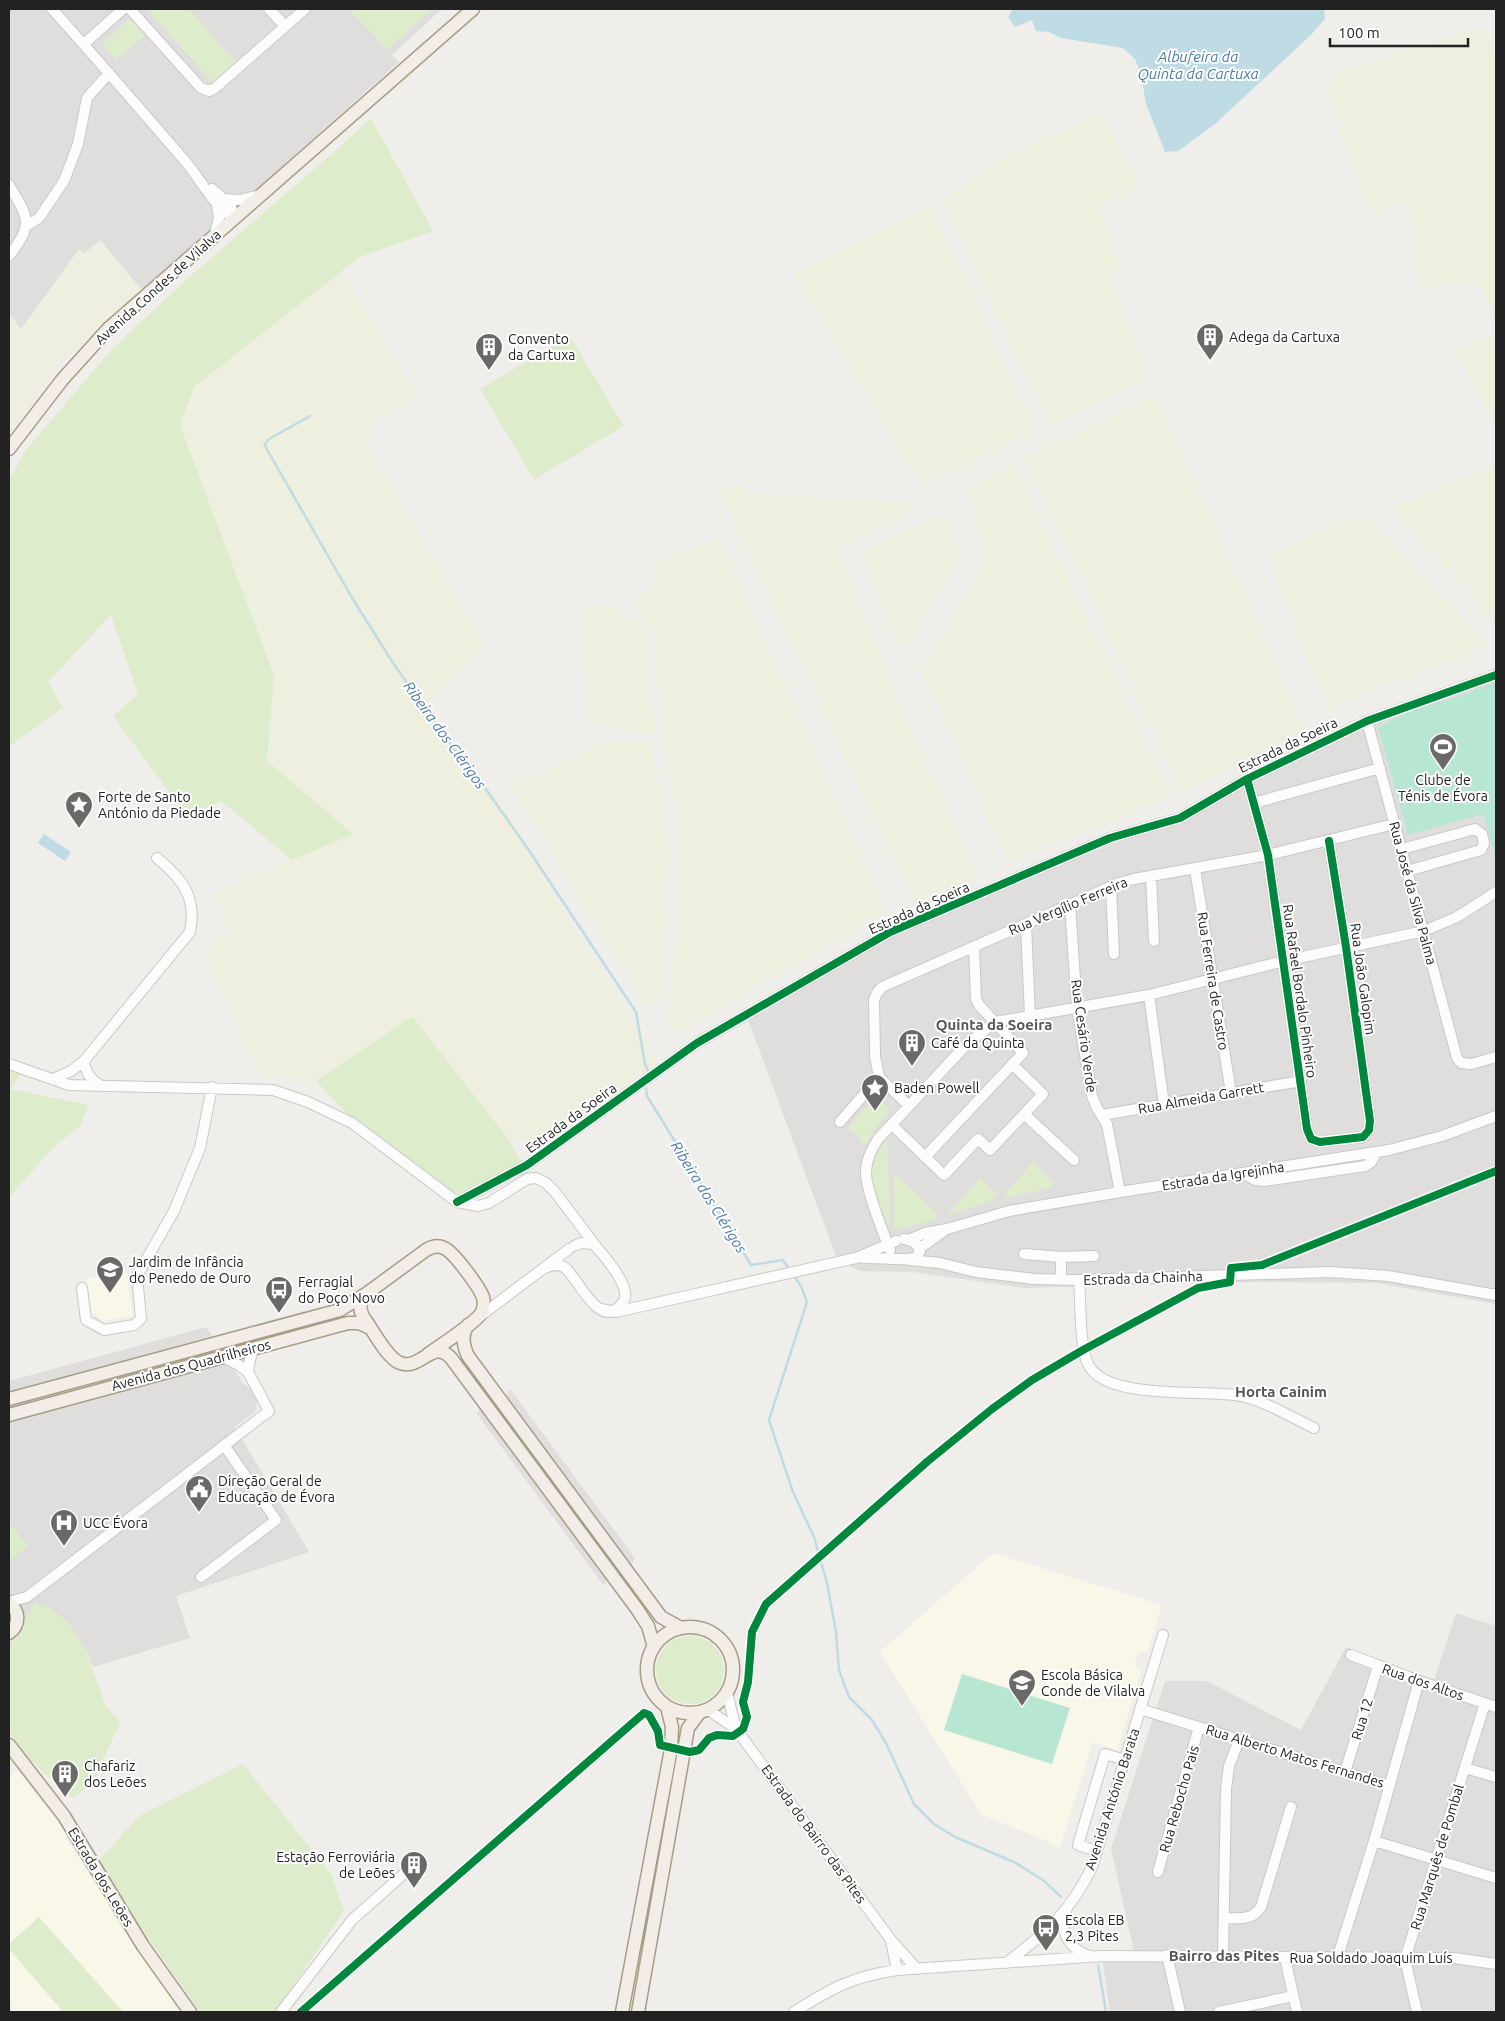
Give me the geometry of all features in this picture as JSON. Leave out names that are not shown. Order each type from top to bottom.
[{"type":"main road","name":"Avenida Condes de Vilalva","points":[[9,450],[62,380],[108,329],[473,9]]},
{"type":"main road","points":[[654,1647],[648,1626],[637,1609],[448,1354],[434,1351],[423,1358],[406,1364],[398,1362],[390,1356],[363,1318],[360,1302],[366,1294],[426,1250],[438,1246],[451,1252],[483,1297],[484,1307],[464,1330],[463,1339],[468,1356],[661,1617],[681,1628]]},
{"type":"main road","name":"Avenida dos Quadrilheiros","points":[[9,1399],[340,1310],[366,1294]]},
{"type":"main road","points":[[423,1358],[473,1321]]},
{"type":"main road","name":"Avenida dos Quadrilheiros","points":[[9,1414],[353,1322],[365,1324],[372,1330]]},
{"type":"main road","points":[[9,1603],[18,1618],[16,1625],[9,1633]]},
{"type":"main road","points":[[698,1627],[713,1633],[726,1645],[732,1660],[733,1677],[727,1693],[715,1706],[703,1711],[683,1713],[667,1707],[655,1695],[648,1680],[648,1663],[654,1647],[665,1635],[681,1628],[698,1627]]},
{"type":"main road","points":[[622,2012],[671,1749],[672,1727],[667,1707]]},
{"type":"main road","points":[[638,2012],[688,1728],[703,1711]]},
{"type":"main road","name":"Estrada dos Leões","points":[[9,1745],[64,1816],[143,1946],[190,2012]]},
{"type":"street","points":[[52,9],[220,201],[230,206],[234,219]]},
{"type":"street","points":[[84,44],[123,9]]},
{"type":"street","points":[[130,9],[202,88],[209,91],[215,88],[305,9]]},
{"type":"street","points":[[269,9],[285,26]]},
{"type":"street","points":[[26,226],[39,218],[64,181],[78,144],[87,98],[109,73]]},
{"type":"street","points":[[9,185],[23,210],[26,226],[24,233],[9,256]]},
{"type":"street","points":[[220,201],[240,200],[262,195]]},
{"type":"street","points":[[214,237],[219,218],[220,201]]},
{"type":"street","name":"Estrada da Soeira","points":[[457,1202],[526,1165],[697,1043],[890,932],[1110,838],[1180,818],[1247,778],[1367,721],[1496,675]]},
{"type":"street","name":"Rua José da Silva Palma","points":[[1367,721],[1458,1058],[1462,1063],[1471,1064],[1496,1057]]},
{"type":"street","points":[[1254,803],[1380,768]]},
{"type":"street","name":"Rua Rafael Bordalo Pinheiro","points":[[1247,778],[1268,855],[1307,1129],[1312,1139],[1320,1142],[1363,1137],[1369,1130],[1370,1121]]},
{"type":"street","name":"Rua Vergílio Ferreira","points":[[879,1077],[875,1056],[874,1000],[882,987],[1070,904],[1134,879],[1268,855],[1394,824]]},
{"type":"street","points":[[1402,849],[1475,829],[1482,834],[1484,843],[1481,850],[1408,871]]},
{"type":"street","name":"Rua João Galopim","points":[[1329,841],[1370,1121]]},
{"type":"street","points":[[53,1079],[71,1071],[84,1061],[190,932],[194,916],[189,895],[176,873],[157,858]]},
{"type":"street","name":"Rua Ferreira de Castro","points":[[1195,869],[1231,1093]]},
{"type":"street","points":[[1151,876],[1154,940]]},
{"type":"street","points":[[1111,887],[1114,954]]},
{"type":"street","points":[[940,1263],[909,1260],[893,1248],[865,1173],[869,1155],[878,1139],[966,1045],[995,1022],[1149,995],[1284,961],[1424,931],[1456,917],[1496,892]]},
{"type":"street","name":"Rua Cesário Verde","points":[[1070,904],[1077,1008],[1092,1096],[1096,1108],[1107,1124],[1120,1192]]},
{"type":"street","points":[[1026,924],[1030,1016]]},
{"type":"street","points":[[925,1157],[1023,1052],[976,999],[974,947]]},
{"type":"street","points":[[1149,995],[1164,1105]]},
{"type":"street","points":[[84,1061],[89,1076],[100,1085]]},
{"type":"street","points":[[9,1064],[69,1085],[212,1087],[273,1090],[308,1102],[352,1123],[457,1202],[478,1206],[489,1204],[527,1179],[536,1178],[546,1183],[555,1192],[634,1300],[641,1303],[649,1303]]},
{"type":"street","points":[[892,1125],[944,1175],[978,1139],[990,1150],[1043,1094],[1012,1064]]},
{"type":"street","points":[[840,1122],[879,1077],[909,1106]]},
{"type":"street","name":"Rua Almeida Garrett","points":[[1102,1115],[1300,1081]]},
{"type":"street","points":[[82,1288],[86,1320],[104,1330],[134,1325],[141,1319],[137,1276],[174,1211],[200,1148],[212,1087]]},
{"type":"street","points":[[1024,1114],[1074,1160]]},
{"type":"street","name":"Estrada da Igrejinha","points":[[908,1240],[925,1233],[1009,1212],[1120,1192],[1377,1152],[1426,1141],[1496,1116]]},
{"type":"street","points":[[473,1321],[571,1248],[578,1241],[581,1234],[577,1221]]},
{"type":"street","points":[[909,1260],[917,1257],[920,1249],[947,1229]]},
{"type":"street","points":[[545,1268],[553,1265],[560,1266],[569,1273],[592,1303],[602,1310],[616,1312],[649,1303],[856,1258],[893,1248],[908,1240],[914,1242],[920,1249],[940,1263]]},
{"type":"street","points":[[569,1273],[566,1261],[571,1248],[581,1243],[591,1243],[598,1249]]},
{"type":"street","points":[[856,1258],[893,1248]]},
{"type":"street","points":[[1024,1254],[1094,1256]]},
{"type":"street","points":[[1061,1256],[1061,1279]]},
{"type":"street","name":"Estrada da Chainha","points":[[940,1263],[1008,1277],[1079,1280],[1330,1272],[1388,1276],[1496,1294]]},
{"type":"street","points":[[1079,1280],[1083,1350],[1089,1367],[1101,1378],[1168,1394],[1241,1396],[1314,1428]]},
{"type":"street","points":[[602,1310],[614,1310],[622,1304],[625,1295],[622,1283]]},
{"type":"street","points":[[478,1289],[484,1295],[492,1298],[502,1298],[509,1294]]},
{"type":"street","points":[[248,1372],[254,1348]]},
{"type":"street","points":[[9,1603],[27,1597],[269,1411],[248,1372],[222,1357]]},
{"type":"street","points":[[201,1577],[276,1520],[224,1445]]},
{"type":"street","points":[[18,1618],[27,1597]]},
{"type":"street","name":"Avenida António Barata","points":[[1005,1964],[1042,1936],[1066,1911],[1085,1880],[1097,1851],[1163,1635]]},
{"type":"street","name":"Rua dos Altos","points":[[1350,1655],[1496,1707]]},
{"type":"street","name":"Rua 12","points":[[1345,1772],[1378,1666]]},
{"type":"street","points":[[1337,1958],[1374,1841],[1419,1681]]},
{"type":"street","name":"Estrada do Bairro das Pites","points":[[727,1693],[736,1729],[891,1940],[917,1969]]},
{"type":"street","name":"Rua Marquês de Pombal","points":[[1405,1959],[1485,1703]]},
{"type":"street","name":"Rua Alberto Matos Fernandes","points":[[1140,1709],[1390,1786]]},
{"type":"street","name":"Estrada do Bairro das Pites","points":[[703,1711],[736,1729]]},
{"type":"street","name":"Rua Rebocho Pais","points":[[1158,1872],[1199,1727]]},
{"type":"street","points":[[1223,1957],[1226,1789],[1229,1766],[1239,1740]]},
{"type":"street","points":[[1097,1851],[1078,1845],[1105,1754],[1125,1760]]},
{"type":"street","points":[[1465,1768],[1496,1778]]},
{"type":"street","points":[[1224,1918],[1249,1918],[1256,1914],[1261,1907],[1291,1807]]},
{"type":"street","points":[[1374,1841],[1496,1878]]},
{"type":"street","points":[[281,2012],[352,1920],[416,1863]]},
{"type":"street","points":[[1066,1911],[1063,1922],[1066,1937],[1078,1951],[1091,1957]]},
{"type":"street","name":"Estrada do Bairro das Pites","points":[[891,1940],[897,1970]]},
{"type":"street","points":[[1167,1956],[1180,2012]]},
{"type":"street","name":"Rua Soldado Joaquim Luís","points":[[1005,1964],[1091,1957],[1167,1956],[1454,1958],[1496,1964]]},
{"type":"street","points":[[1285,1958],[1297,2012]]},
{"type":"street","points":[[1405,1959],[1417,2012]]},
{"type":"street","points":[[794,2012],[844,1982],[861,1977],[897,1970],[1005,1964]]},
{"type":"street","points":[[1219,2012],[1293,1996]]},
{"type":"shaded area","points":[[9,9],[442,9],[392,55],[399,62],[57,366],[9,434]]},
{"type":"shaded area","points":[[1496,668],[1496,1304],[1376,1283],[1256,1282],[1025,1288],[913,1272],[861,1271],[838,1262],[746,1014],[890,932],[1180,818],[1322,742],[1441,695]]},
{"type":"shaded area","points":[[888,1011],[890,1061],[881,1061],[880,1012]]},
{"type":"shaded area","name":"Jardim de Infância do Penedo de Ouro","points":[[127,1272],[133,1316],[102,1321],[92,1313],[87,1278]]},
{"type":"shaded area","points":[[305,1311],[305,1314],[9,1394],[9,1391]]},
{"type":"shaded area","points":[[206,1327],[243,1383],[252,1391],[257,1400],[256,1411],[235,1427],[309,1552],[176,1596],[190,1638],[93,1667],[86,1650],[25,1617],[23,1629],[19,1636],[9,1644],[9,1381]]},
{"type":"shaded area","points":[[510,1389],[635,1558],[631,1567],[505,1397]]},
{"type":"shaded area","points":[[481,1404],[608,1577],[604,1586],[477,1414]]},
{"type":"shaded area","name":"Escola Básica Conde de Vilalva","points":[[993,1553],[1162,1605],[1148,1651],[1138,1654],[1135,1659],[1136,1667],[1141,1672],[1117,1750],[1093,1742],[1060,1847],[981,1814],[880,1652]]},
{"type":"shaded area","points":[[1456,1613],[1496,1626],[1496,2012],[1110,2012],[1102,1956],[1134,1952],[1111,1849],[1165,1681],[1207,1681],[1301,1730],[1346,1647],[1434,1680]]},
{"type":"shaded area","points":[[18,1771],[68,1835],[65,1837],[78,1855],[81,1853],[128,1936],[181,2012],[13,2012],[9,1994],[9,1776]]},
{"type":"green space","points":[[147,9],[189,9],[236,63],[213,83]]},
{"type":"green space","points":[[348,9],[432,9],[387,50]]},
{"type":"green space","points":[[128,20],[133,22],[145,35],[116,60],[105,47],[104,42]]},
{"type":"green space","points":[[1481,26],[1496,59],[1496,324],[1482,288],[1478,283],[1460,283],[1420,288],[1410,213],[1406,201],[1377,210],[1367,208],[1328,97],[1328,88],[1335,75],[1339,73]]},
{"type":"green space","points":[[1101,114],[1140,184],[1098,207],[1120,265],[1111,278],[1113,288],[1148,378],[1048,426],[943,199],[1005,157]]},
{"type":"green space","points":[[371,118],[433,231],[360,257],[194,387],[180,425],[274,675],[267,761],[353,834],[292,860],[221,801],[186,815],[113,716],[138,694],[111,615],[48,682],[63,707],[9,747],[9,478],[24,452],[112,349],[188,278]]},
{"type":"green space","points":[[930,206],[1035,430],[921,485],[794,273]]},
{"type":"green space","points":[[100,240],[142,290],[57,366],[9,434],[9,313],[21,329],[79,249],[85,253]]},
{"type":"green space","points":[[342,272],[416,394],[368,426],[373,437],[365,441],[484,645],[427,703],[457,749],[497,796],[556,898],[656,1058],[654,1064],[627,1087],[561,1133],[543,1142],[509,1140],[412,1016],[316,1081],[260,1075],[203,952],[228,931],[212,894],[353,834],[267,761],[273,675],[180,425],[194,387]]},
{"type":"green space","points":[[1496,331],[1496,421],[1494,422],[1454,348],[1488,338],[1495,335]]},
{"type":"green space","points":[[570,336],[624,426],[534,480],[480,389]]},
{"type":"green space","points":[[1154,396],[1231,564],[1304,731],[1182,793],[1025,461],[1027,456]]},
{"type":"green space","points":[[1496,463],[1496,622],[1390,509]]},
{"type":"green space","points":[[1015,465],[1171,798],[1007,862],[921,669],[975,578],[983,554],[984,547],[968,497],[968,487]]},
{"type":"green space","points":[[733,485],[765,495],[918,502],[919,504],[837,548],[905,717],[978,876],[914,904],[719,491]]},
{"type":"green space","points":[[946,513],[960,553],[911,643],[899,648],[862,552]]},
{"type":"green space","points":[[1364,514],[1489,645],[1327,708],[1272,572],[1278,570],[1270,554]]},
{"type":"green space","points":[[719,538],[886,913],[853,929],[678,1033],[672,1033],[667,1024],[680,896],[680,834],[665,748],[656,672],[658,653],[652,629],[641,614],[635,601],[639,594],[647,591],[658,561]]},
{"type":"green space","points":[[609,605],[627,620],[644,621],[656,736],[606,725],[589,726],[583,606]]},
{"type":"green space","name":"Clube de Ténis de Évora","points":[[1496,682],[1496,853],[1483,814],[1408,835],[1378,727],[1409,712],[1463,695]]},
{"type":"green space","points":[[606,741],[651,741],[670,847],[660,997],[647,1006],[525,810],[509,788]]},
{"type":"green space","points":[[412,1016],[509,1140],[521,1162],[460,1194],[454,1193],[355,1122],[316,1081]]},
{"type":"green space","points":[[9,1068],[22,1072],[10,1089],[88,1105],[81,1125],[55,1146],[9,1197]]},
{"type":"green space","points":[[875,1098],[878,1098],[887,1107],[888,1113],[865,1145],[860,1140],[860,1137],[848,1129],[848,1127]]},
{"type":"green space","points":[[887,1139],[890,1221],[885,1223],[874,1189],[872,1170],[879,1150]]},
{"type":"green space","points":[[1033,1162],[1055,1183],[1049,1188],[1008,1198],[1004,1195]]},
{"type":"green space","points":[[894,1173],[938,1214],[934,1220],[899,1229],[894,1228]]},
{"type":"green space","points":[[980,1178],[997,1194],[990,1202],[947,1215]]},
{"type":"green space","points":[[11,1525],[28,1546],[9,1561],[9,1526]]},
{"type":"green space","points":[[35,1602],[52,1609],[69,1623],[86,1650],[106,1707],[121,1722],[94,1783],[72,1798],[17,1748],[9,1730],[9,1644],[19,1636],[23,1629],[25,1617]]},
{"type":"green space","points":[[690,1636],[703,1639],[714,1646],[721,1657],[724,1670],[721,1683],[714,1694],[703,1701],[690,1704],[677,1701],[666,1694],[659,1683],[656,1670],[659,1657],[666,1646],[677,1639]]},
{"type":"green space","points":[[962,1674],[1070,1708],[1052,1764],[944,1730]]},
{"type":"green space","points":[[243,1764],[331,1874],[344,1911],[276,2011],[200,2012],[141,1928],[99,1860],[139,1816]]},
{"type":"green space","points":[[39,1917],[123,2012],[63,2012],[9,1949],[9,1944]]},
{"type":"water","name":"Albufeira da Quinta da Cartuxa","points":[[1013,9],[1324,9],[1325,19],[1311,35],[1215,124],[1178,151],[1165,152],[1146,104],[1141,74],[1135,59],[1123,48],[1061,38],[1049,32],[1036,31],[1032,20],[1015,27],[1008,17]]},
{"type":"water","points":[[44,834],[71,852],[65,861],[38,843]]},
{"type":"waterway","name":"Ribeira dos Clérigos","points":[[310,416],[269,439],[265,446],[351,596],[393,663],[528,849],[636,1012],[645,1064],[648,1071]]},
{"type":"waterway","name":"Ribeira dos Clérigos","points":[[646,1089],[647,1096],[751,1265],[783,1260],[789,1269]]},
{"type":"waterway","name":"Ribeira dos Clérigos","points":[[794,1276],[801,1286],[807,1302],[769,1420],[793,1492],[814,1537],[827,1583],[836,1632],[839,1670],[849,1697],[872,1720],[886,1743],[914,1804],[934,1824],[955,1837],[1014,1862],[1043,1880],[1061,1897]]},
{"type":"waterway","name":"Ribeira dos Clérigos","points":[[1098,1965],[1106,2012]]},
{"type":"cycle path","points":[[457,1202],[527,1165],[697,1043],[890,932],[1110,838],[1180,818],[1247,779],[1367,721],[1496,675]]},
{"type":"cycle path","points":[[1247,779],[1268,855],[1307,1129],[1311,1139],[1320,1142],[1363,1137],[1369,1130],[1370,1121],[1329,841]]},
{"type":"cycle path","points":[[301,2012],[644,1713],[649,1715],[658,1731],[660,1745],[690,1752],[699,1750],[709,1738],[717,1735],[733,1736],[743,1729],[747,1717],[743,1702],[748,1682],[752,1632],[766,1604],[928,1461],[992,1409],[1032,1380],[1083,1350],[1198,1288],[1230,1282],[1231,1268],[1262,1265],[1496,1171]]},
{"type":"place","name":"Adega da Cartuxa","points":[[1210,361]]},
{"type":"place","name":"Convento da Cartuxa","points":[[489,371]]},
{"type":"place","name":"Clube de Ténis de Évora","points":[[1443,771]]},
{"type":"place","name":"Forte de Santo António da Piedade","points":[[79,829]]},
{"type":"place","name":"Café da Quinta","points":[[912,1067]]},
{"type":"place","name":"Baden Powell","points":[[875,1112]]},
{"type":"place","name":"Jardim de Infância do Penedo de Ouro","points":[[110,1294]]},
{"type":"place","name":"Ferragial do Poço Novo","points":[[279,1314]]},
{"type":"place","name":"Direção Geral de Educação de Évora","points":[[199,1513]]},
{"type":"place","name":"UCC Évora","points":[[64,1547]]},
{"type":"place","name":"Escola Básica Conde de Vilalva","points":[[1022,1707]]},
{"type":"place","name":"Chafariz dos Leões","points":[[65,1798]]},
{"type":"place","name":"Estação Ferroviária de Leões","points":[[414,1889]]},
{"type":"place","name":"Escola EB 2,3 Pites","points":[[1046,1952]]},
{"type":"district","name":"Quinta da Soeira","points":[[994,1024]]},
{"type":"district","name":"Horta Cainim","points":[[1281,1391]]},
{"type":"district","name":"Bairro das Pites","points":[[1224,1955]]}]
